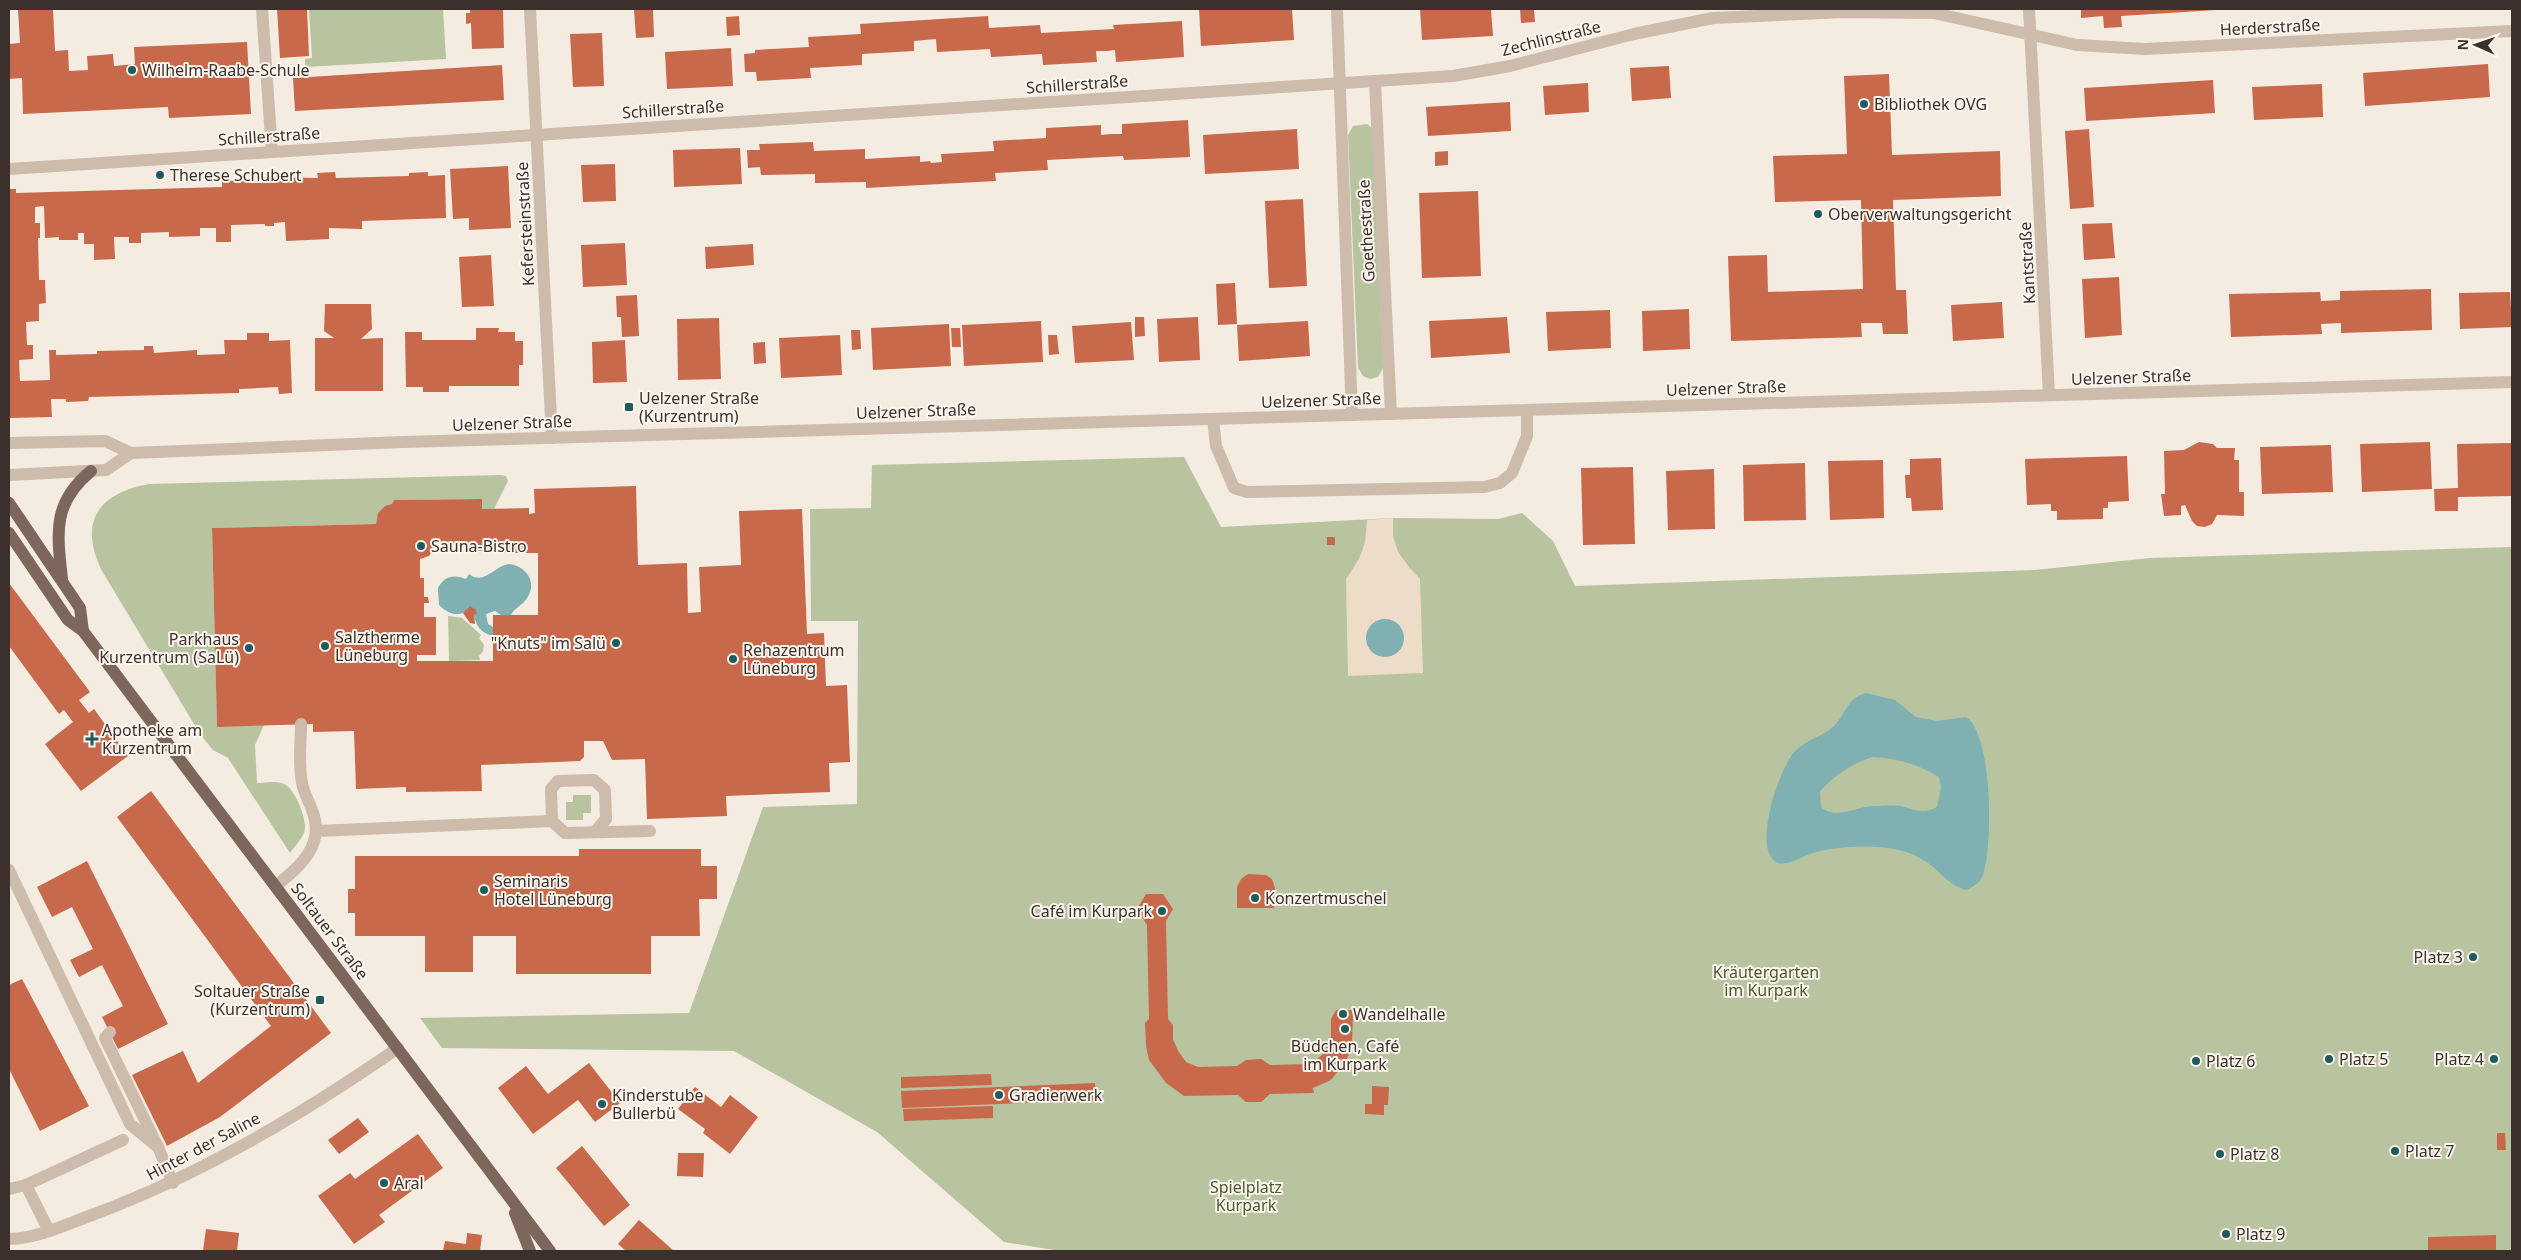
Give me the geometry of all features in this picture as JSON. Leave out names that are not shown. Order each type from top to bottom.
[{"type":"main road","points":[[62,581],[58,543],[59,516],[70,491],[91,471]]},
{"type":"main road","name":"Soltauer Straße","points":[[9,503],[80,608],[83,631]]},
{"type":"main road","name":"Soltauer Straße","points":[[9,533],[68,620],[83,631],[550,1251]]},
{"type":"main road","points":[[508,1195],[530,1251]]},
{"type":"street","points":[[262,9],[272,152]]},
{"type":"street","name":"Kefersteinstraße","points":[[530,9],[552,438]]},
{"type":"street","name":"Goethestraße","points":[[1337,9],[1352,415]]},
{"type":"street","name":"Kantstraße","points":[[2029,9],[2049,395]]},
{"type":"street","name":"Zechlinstraße","points":[[1375,82],[1453,76],[1510,66],[1634,34],[1713,18],[1844,12],[1934,13],[2030,34]]},
{"type":"street","name":"Herderstraße","points":[[2030,34],[2077,45],[2145,49],[2512,31]]},
{"type":"street","points":[[1339,84],[1375,82]]},
{"type":"street","name":"Goethestraße","points":[[1375,82],[1390,414]]},
{"type":"street","name":"Schillerstraße","points":[[9,169],[1339,84]]},
{"type":"street","name":"Uelzener Straße","points":[[9,444],[105,441],[131,453],[552,438],[2512,382]]},
{"type":"street","points":[[1213,419],[1216,446],[1234,488],[1247,492],[1484,487],[1500,483],[1512,473],[1527,436],[1527,410]]},
{"type":"street","points":[[9,475],[106,470],[131,453]]},
{"type":"street","points":[[276,886],[309,856],[316,842],[317,831],[313,812],[301,781],[301,724]]},
{"type":"street","points":[[552,821],[551,789],[558,781],[594,780],[605,790],[606,819],[595,832]]},
{"type":"street","points":[[317,831],[552,821],[565,833],[650,831]]},
{"type":"street","points":[[9,870],[130,1124],[158,1146]]},
{"type":"street","points":[[110,1032],[105,1038],[158,1146],[172,1183]]},
{"type":"street","name":"Hinter der Saline","points":[[9,1239],[25,1239],[49,1231],[172,1183],[239,1148],[398,1048]]},
{"type":"street","points":[[9,1189],[26,1185],[123,1140]]},
{"type":"street","points":[[26,1185],[49,1231]]},
{"type":"green space","points":[[309,9],[443,9],[446,59],[305,67],[305,59],[312,58]]},
{"type":"green space","points":[[1367,124],[1372,128],[1383,368],[1378,377],[1370,379],[1363,376],[1358,368],[1348,135],[1353,126]]},
{"type":"green space","points":[[1184,457],[1221,527],[1393,518],[1498,519],[1522,513],[1553,541],[1575,586],[2035,570],[2150,558],[2512,547],[2512,1251],[1061,1251],[1004,1242],[877,1132],[734,1051],[442,1048],[420,1018],[689,1013],[763,807],[857,804],[858,621],[811,621],[810,509],[871,508],[872,465]]},
{"type":"green space","points":[[506,476],[508,481],[494,509],[482,509],[482,499],[394,500],[392,504],[379,513],[376,524],[212,528],[217,726],[264,725],[255,745],[257,783],[278,782],[288,787],[300,806],[305,822],[304,833],[290,853],[228,758],[213,750],[200,734],[102,571],[95,554],[92,538],[93,524],[97,512],[117,494],[131,488],[149,484]]},
{"type":"green space","points":[[448,616],[462,618],[481,635],[479,638],[484,645],[483,651],[479,656],[480,660],[449,661]]},
{"type":"green space","points":[[573,795],[591,795],[591,813],[583,813],[583,820],[566,820],[566,802],[573,802]]},
{"type":"shaded area","points":[[1393,518],[1393,536],[1398,552],[1420,579],[1423,673],[1348,676],[1346,579],[1359,559],[1365,542],[1367,520]],"holes":[[[1376,621],[1394,621],[1402,630],[1401,649],[1391,656],[1379,656],[1367,631]]]},
{"type":"water","points":[[509,564],[525,571],[531,581],[530,592],[511,615],[501,615],[495,611],[486,614],[488,624],[493,627],[493,636],[485,633],[480,628],[474,615],[466,611],[459,614],[451,613],[439,605],[438,588],[446,579],[453,576],[466,579],[469,574],[479,578],[484,577]]},
{"type":"water","points":[[1385,619],[1399,624],[1404,638],[1399,652],[1385,657],[1371,652],[1366,638],[1371,624]]},
{"type":"water","points":[[1866,693],[1895,700],[1916,717],[1937,721],[1966,717],[1975,727],[1986,767],[1989,817],[1986,861],[1983,875],[1974,886],[1967,890],[1955,886],[1922,859],[1910,853],[1891,848],[1835,848],[1782,864],[1778,863],[1770,855],[1767,843],[1767,827],[1770,809],[1789,760],[1799,747],[1833,727],[1850,703],[1859,695]],"holes":[[[1873,757],[1916,766],[1939,777],[1941,787],[1937,807],[1923,811],[1900,806],[1873,806],[1839,813],[1827,811],[1821,807],[1820,791],[1838,775],[1865,760]]]},
{"type":"building","points":[[18,9],[53,9],[55,51],[68,50],[69,71],[88,70],[87,56],[113,54],[114,66],[135,64],[134,47],[247,42],[251,114],[169,118],[168,107],[23,114],[22,78],[9,79],[9,44],[20,43]]},
{"type":"building","points":[[277,9],[307,9],[309,56],[280,58]]},
{"type":"building","points":[[470,9],[503,9],[504,48],[472,49],[471,23],[466,24],[466,13],[470,13]]},
{"type":"building","points":[[634,9],[653,9],[654,37],[636,38]]},
{"type":"building","points":[[1199,9],[1292,9],[1294,40],[1201,46]]},
{"type":"building","points":[[1420,9],[1491,9],[1493,36],[1422,40]]},
{"type":"building","points":[[1520,9],[1534,9],[1535,22],[1521,23]]},
{"type":"building","points":[[2081,9],[2216,10],[2121,16],[2122,27],[2104,28],[2103,16],[2081,18]]},
{"type":"building","points":[[739,16],[740,35],[727,36],[726,17]]},
{"type":"building","points":[[988,16],[989,28],[1040,25],[1041,33],[1114,29],[1113,25],[1182,21],[1184,57],[1116,62],[1115,50],[1096,51],[1097,62],[1043,65],[1042,54],[991,57],[990,49],[937,52],[936,39],[914,41],[914,51],[862,54],[862,65],[810,68],[811,78],[757,81],[756,72],[745,72],[744,54],[755,53],[755,50],[809,47],[808,37],[861,34],[860,24]]},
{"type":"building","points":[[602,33],[604,86],[573,87],[570,34]]},
{"type":"building","points":[[731,48],[733,86],[667,89],[665,52]]},
{"type":"building","points":[[2488,64],[2490,97],[2365,106],[2363,73]]},
{"type":"building","points":[[502,65],[504,100],[295,111],[293,78]]},
{"type":"building","points":[[1669,66],[1671,98],[1632,101],[1630,68]]},
{"type":"building","points":[[1889,74],[1892,155],[2000,151],[2001,196],[1893,200],[1896,290],[1906,290],[1908,334],[1883,334],[1882,323],[1861,323],[1862,337],[1731,341],[1728,256],[1767,255],[1768,292],[1863,289],[1861,200],[1775,202],[1773,156],[1847,154],[1844,76]]},
{"type":"building","points":[[2213,80],[2215,113],[2086,121],[2084,88]]},
{"type":"building","points":[[1588,83],[1589,112],[1545,115],[1543,86]]},
{"type":"building","points":[[2322,84],[2323,117],[2254,120],[2252,87]]},
{"type":"building","points":[[1510,102],[1511,131],[1428,136],[1426,107]]},
{"type":"building","points":[[1188,120],[1190,157],[1124,160],[1123,156],[1047,160],[1048,170],[995,173],[996,181],[866,188],[866,182],[815,183],[815,174],[761,175],[760,167],[748,168],[747,150],[760,150],[759,144],[813,142],[814,151],[865,149],[865,159],[920,156],[920,162],[930,161],[931,163],[942,162],[941,154],[994,151],[993,141],[1046,138],[1046,128],[1101,125],[1101,135],[1122,134],[1122,124]]},
{"type":"building","points":[[1297,129],[1299,169],[1205,174],[1203,135]]},
{"type":"building","points":[[2089,129],[2094,207],[2070,209],[2065,131]]},
{"type":"building","points":[[740,148],[742,184],[674,187],[673,150]]},
{"type":"building","points":[[1448,151],[1448,165],[1435,166],[1435,152]]},
{"type":"building","points":[[615,164],[616,201],[583,202],[581,165]]},
{"type":"building","points":[[508,166],[511,228],[469,230],[469,218],[453,219],[450,169]]},
{"type":"building","points":[[335,172],[336,178],[409,176],[409,173],[428,172],[428,176],[445,175],[446,218],[362,221],[362,229],[329,228],[329,239],[286,241],[285,222],[274,223],[274,226],[265,226],[265,224],[231,225],[231,242],[216,242],[216,228],[200,228],[200,236],[169,237],[169,232],[141,233],[141,243],[129,243],[129,237],[114,237],[115,259],[94,260],[94,244],[84,244],[84,233],[78,233],[78,240],[59,240],[59,237],[45,238],[44,206],[35,207],[35,223],[40,223],[40,238],[38,238],[39,280],[45,280],[46,303],[39,304],[39,321],[26,322],[27,345],[33,345],[33,359],[19,360],[20,381],[50,380],[49,350],[56,350],[56,355],[97,354],[97,351],[144,350],[144,346],[153,346],[154,353],[197,350],[197,355],[225,354],[224,340],[247,340],[247,333],[269,333],[269,341],[290,340],[292,393],[279,394],[278,387],[239,389],[239,393],[89,397],[88,401],[66,402],[66,399],[51,399],[52,417],[9,418],[9,189],[16,189],[16,193],[222,187],[222,181],[250,180],[250,183],[262,183],[262,177],[318,178],[317,173]]},
{"type":"building","points":[[1478,191],[1481,276],[1422,278],[1419,193]]},
{"type":"building","points":[[1303,199],[1307,286],[1269,288],[1265,201]]},
{"type":"building","points":[[2112,223],[2115,258],[2084,260],[2082,224]]},
{"type":"building","points":[[625,243],[627,285],[583,287],[581,245]]},
{"type":"building","points":[[753,244],[754,265],[706,269],[705,247]]},
{"type":"building","points":[[491,255],[494,306],[462,307],[459,257]]},
{"type":"building","points":[[2119,277],[2122,335],[2085,338],[2082,279]]},
{"type":"building","points":[[1235,283],[1237,324],[1218,325],[1216,284]]},
{"type":"building","points":[[2431,289],[2432,330],[2341,333],[2341,323],[2321,324],[2322,334],[2231,337],[2229,294],[2320,292],[2321,301],[2340,300],[2340,291]]},
{"type":"building","points":[[2510,292],[2512,327],[2460,329],[2459,293]]},
{"type":"building","points":[[637,295],[639,336],[622,337],[621,317],[617,317],[616,296]]},
{"type":"building","points":[[2002,302],[2004,338],[1953,341],[1951,305]]},
{"type":"building","points":[[325,304],[371,304],[372,329],[361,339],[383,338],[383,391],[315,391],[315,338],[334,338],[324,331]]},
{"type":"building","points":[[1689,309],[1690,349],[1643,351],[1642,311]]},
{"type":"building","points":[[1610,310],[1611,348],[1548,351],[1546,312]]},
{"type":"building","points":[[1135,317],[1144,317],[1145,336],[1135,337]]},
{"type":"building","points":[[1198,317],[1200,360],[1159,362],[1157,319]]},
{"type":"building","points":[[1507,317],[1510,353],[1431,358],[1429,321]]},
{"type":"building","points":[[719,318],[721,379],[678,380],[677,319]]},
{"type":"building","points":[[1041,321],[1043,362],[964,366],[962,325]]},
{"type":"building","points":[[1308,321],[1310,356],[1239,361],[1237,325]]},
{"type":"building","points":[[1131,322],[1134,360],[1075,363],[1072,326]]},
{"type":"building","points":[[949,324],[951,366],[873,370],[871,328]]},
{"type":"building","points":[[476,328],[499,328],[498,332],[515,332],[515,341],[523,341],[523,365],[519,365],[519,386],[449,386],[449,392],[423,392],[423,387],[406,387],[405,332],[422,332],[422,340],[476,340]]},
{"type":"building","points":[[951,328],[960,328],[961,347],[952,347]]},
{"type":"building","points":[[851,330],[860,330],[861,349],[852,350]]},
{"type":"building","points":[[840,335],[842,375],[781,378],[779,338]]},
{"type":"building","points":[[1048,335],[1057,335],[1059,354],[1049,355]]},
{"type":"building","points":[[625,340],[627,382],[593,383],[592,342]]},
{"type":"building","points":[[765,342],[766,363],[754,364],[753,343]]},
{"type":"building","points":[[2199,442],[2213,444],[2217,448],[2235,448],[2234,460],[2239,460],[2239,492],[2244,492],[2244,516],[2217,515],[2212,524],[2205,527],[2197,526],[2192,521],[2185,505],[2181,506],[2181,515],[2164,516],[2161,494],[2165,494],[2164,451],[2184,450]]},
{"type":"building","points":[[2430,442],[2432,489],[2362,492],[2360,444]]},
{"type":"building","points":[[2512,443],[2512,496],[2458,497],[2458,511],[2435,511],[2434,489],[2458,488],[2457,444]]},
{"type":"building","points":[[2331,445],[2333,492],[2262,494],[2260,447]]},
{"type":"building","points":[[2127,456],[2129,501],[2108,502],[2108,508],[2103,508],[2103,519],[2057,520],[2057,511],[2051,511],[2051,504],[2027,505],[2025,459]]},
{"type":"building","points":[[1941,458],[1943,510],[1912,511],[1911,498],[1906,498],[1905,475],[1910,475],[1910,459]]},
{"type":"building","points":[[1883,460],[1884,518],[1830,520],[1828,461]]},
{"type":"building","points":[[1805,463],[1806,520],[1744,521],[1743,465]]},
{"type":"building","points":[[1633,467],[1635,544],[1583,545],[1581,468]]},
{"type":"building","points":[[1714,469],[1715,529],[1668,530],[1666,471]]},
{"type":"building","name":"Salztherme Lüneburg","points":[[636,486],[638,565],[687,563],[688,613],[701,612],[699,567],[741,565],[739,511],[802,509],[807,634],[824,633],[826,686],[847,685],[850,762],[829,763],[830,792],[726,796],[727,816],[647,819],[645,759],[612,760],[603,741],[584,741],[584,757],[580,761],[481,765],[482,791],[406,792],[406,787],[356,789],[354,731],[313,732],[313,724],[217,727],[212,528],[376,524],[378,513],[385,506],[392,504],[394,500],[482,499],[482,509],[529,508],[529,514],[535,513],[534,489]],"holes":[[[434,543],[473,546],[473,550],[476,551],[488,551],[488,545],[496,544],[496,553],[538,553],[538,615],[493,615],[493,661],[417,661],[417,655],[436,655],[436,617],[424,617],[424,603],[429,603],[428,597],[424,597],[424,578],[420,578],[420,559],[429,556],[433,550]]]},
{"type":"building","points":[[1327,537],[1335,537],[1335,545],[1327,545]]},
{"type":"building","points":[[9,583],[90,692],[79,700],[89,713],[94,709],[128,756],[81,791],[45,744],[73,722],[64,710],[59,714],[9,646]]},
{"type":"building","points":[[470,606],[476,610],[477,614],[474,614],[475,624],[470,623],[463,613]]},
{"type":"building","points":[[151,791],[331,1033],[220,1117],[167,1146],[132,1075],[183,1051],[198,1083],[271,1026],[117,817]]},
{"type":"building","points":[[579,849],[701,849],[701,866],[717,866],[717,899],[699,899],[700,936],[651,936],[651,974],[516,974],[516,936],[473,936],[473,972],[425,972],[425,936],[355,936],[355,913],[348,913],[348,889],[355,889],[355,856],[579,856]]},
{"type":"building","points":[[87,861],[168,1024],[118,1049],[102,1017],[123,1006],[102,965],[79,977],[70,960],[93,949],[72,907],[52,917],[37,887]]},
{"type":"building","name":"Konzertmuschel","points":[[1248,874],[1266,875],[1272,879],[1275,888],[1274,908],[1237,908],[1237,887],[1241,879]]},
{"type":"building","name":"Wandelhalle","points":[[1146,894],[1163,894],[1173,909],[1166,921],[1168,1019],[1173,1025],[1173,1039],[1178,1051],[1186,1062],[1198,1067],[1237,1066],[1246,1060],[1261,1059],[1270,1065],[1311,1064],[1322,1055],[1331,1037],[1331,1019],[1336,1010],[1353,1010],[1352,1047],[1346,1061],[1331,1080],[1313,1088],[1314,1093],[1270,1094],[1261,1102],[1246,1102],[1238,1095],[1184,1096],[1166,1083],[1149,1060],[1146,1046],[1145,1023],[1149,1019],[1147,925],[1137,909]]},
{"type":"building","points":[[22,979],[89,1106],[40,1131],[9,1069],[9,985]]},
{"type":"building","points":[[589,1063],[620,1103],[595,1122],[578,1100],[533,1134],[498,1088],[526,1066],[548,1094]]},
{"type":"building","points":[[991,1074],[992,1085],[901,1088],[901,1077]]},
{"type":"building","name":"Gradierwerk","points":[[1095,1083],[1096,1100],[902,1108],[901,1091]]},
{"type":"building","points":[[1372,1086],[1389,1087],[1388,1105],[1384,1105],[1384,1115],[1365,1114],[1365,1104],[1372,1104]]},
{"type":"building","points":[[695,1087],[721,1107],[730,1095],[758,1117],[730,1154],[703,1133],[705,1129],[678,1109]]},
{"type":"building","points":[[993,1106],[993,1118],[904,1121],[903,1109]]},
{"type":"building","points":[[358,1118],[369,1132],[339,1154],[328,1140]]},
{"type":"building","points":[[2497,1133],[2505,1133],[2506,1150],[2497,1150]]},
{"type":"building","points":[[418,1134],[443,1168],[379,1215],[385,1222],[354,1244],[318,1196],[350,1173],[355,1179]]},
{"type":"building","points":[[582,1146],[630,1205],[604,1226],[556,1168]]},
{"type":"building","points":[[678,1153],[704,1153],[703,1177],[677,1176]]},
{"type":"building","points":[[639,1220],[674,1251],[626,1251],[618,1244]]},
{"type":"building","points":[[206,1229],[239,1233],[237,1251],[203,1251]]},
{"type":"building","points":[[467,1233],[482,1235],[480,1251],[443,1251],[445,1241],[466,1244]]},
{"type":"building","points":[[2496,1235],[2496,1251],[2428,1251],[2428,1237]]},
{"type":"place","name":"Wilhelm-Raabe-Schule","points":[[132,70]]},
{"type":"place","name":"Bibliothek OVG","points":[[1864,104]]},
{"type":"place","name":"Therese Schubert","points":[[160,175]]},
{"type":"place","name":"Oberverwaltungsgericht","points":[[1818,214]]},
{"type":"place","name":"Uelzener Straße (Kurzentrum)","points":[[629,407]]},
{"type":"place","name":"Sauna-Bistro","points":[[421,546]]},
{"type":"place","name":"\"Knuts\" im Salü","points":[[616,643]]},
{"type":"place","name":"Salztherme Lüneburg","points":[[325,646]]},
{"type":"place","name":"Parkhaus Kurzentrum (SaLü)","points":[[249,648]]},
{"type":"place","name":"Rehazentrum Lüneburg","points":[[733,659]]},
{"type":"place","name":"Apotheke am Kurzentrum","points":[[92,739]]},
{"type":"place","name":"Seminaris Hotel Lüneburg","points":[[484,890]]},
{"type":"place","name":"Konzertmuschel","points":[[1255,898]]},
{"type":"place","name":"Café im Kurpark","points":[[1162,911]]},
{"type":"place","name":"Platz 3","points":[[2473,957]]},
{"type":"place","name":"Soltauer Straße (Kurzentrum)","points":[[320,1000]]},
{"type":"place","name":"Wandelhalle","points":[[1343,1014]]},
{"type":"place","name":"Büdchen, Café im Kurpark","points":[[1345,1029]]},
{"type":"place","name":"Platz 5","points":[[2329,1059]]},
{"type":"place","name":"Platz 4","points":[[2494,1059]]},
{"type":"place","name":"Platz 6","points":[[2196,1061]]},
{"type":"place","name":"Gradierwerk","points":[[999,1095]]},
{"type":"place","name":"Kinderstube Bullerbü","points":[[602,1104]]},
{"type":"place","name":"Platz 7","points":[[2395,1151]]},
{"type":"place","name":"Platz 8","points":[[2220,1154]]},
{"type":"place","name":"Aral","points":[[384,1183]]},
{"type":"place","name":"Platz 9","points":[[2226,1234]]},
{"type":"park label","name":"Kräutergarten im Kurpark","points":[[1766,981]]},
{"type":"park label","name":"Spielplatz Kurpark","points":[[1246,1196]]}]
